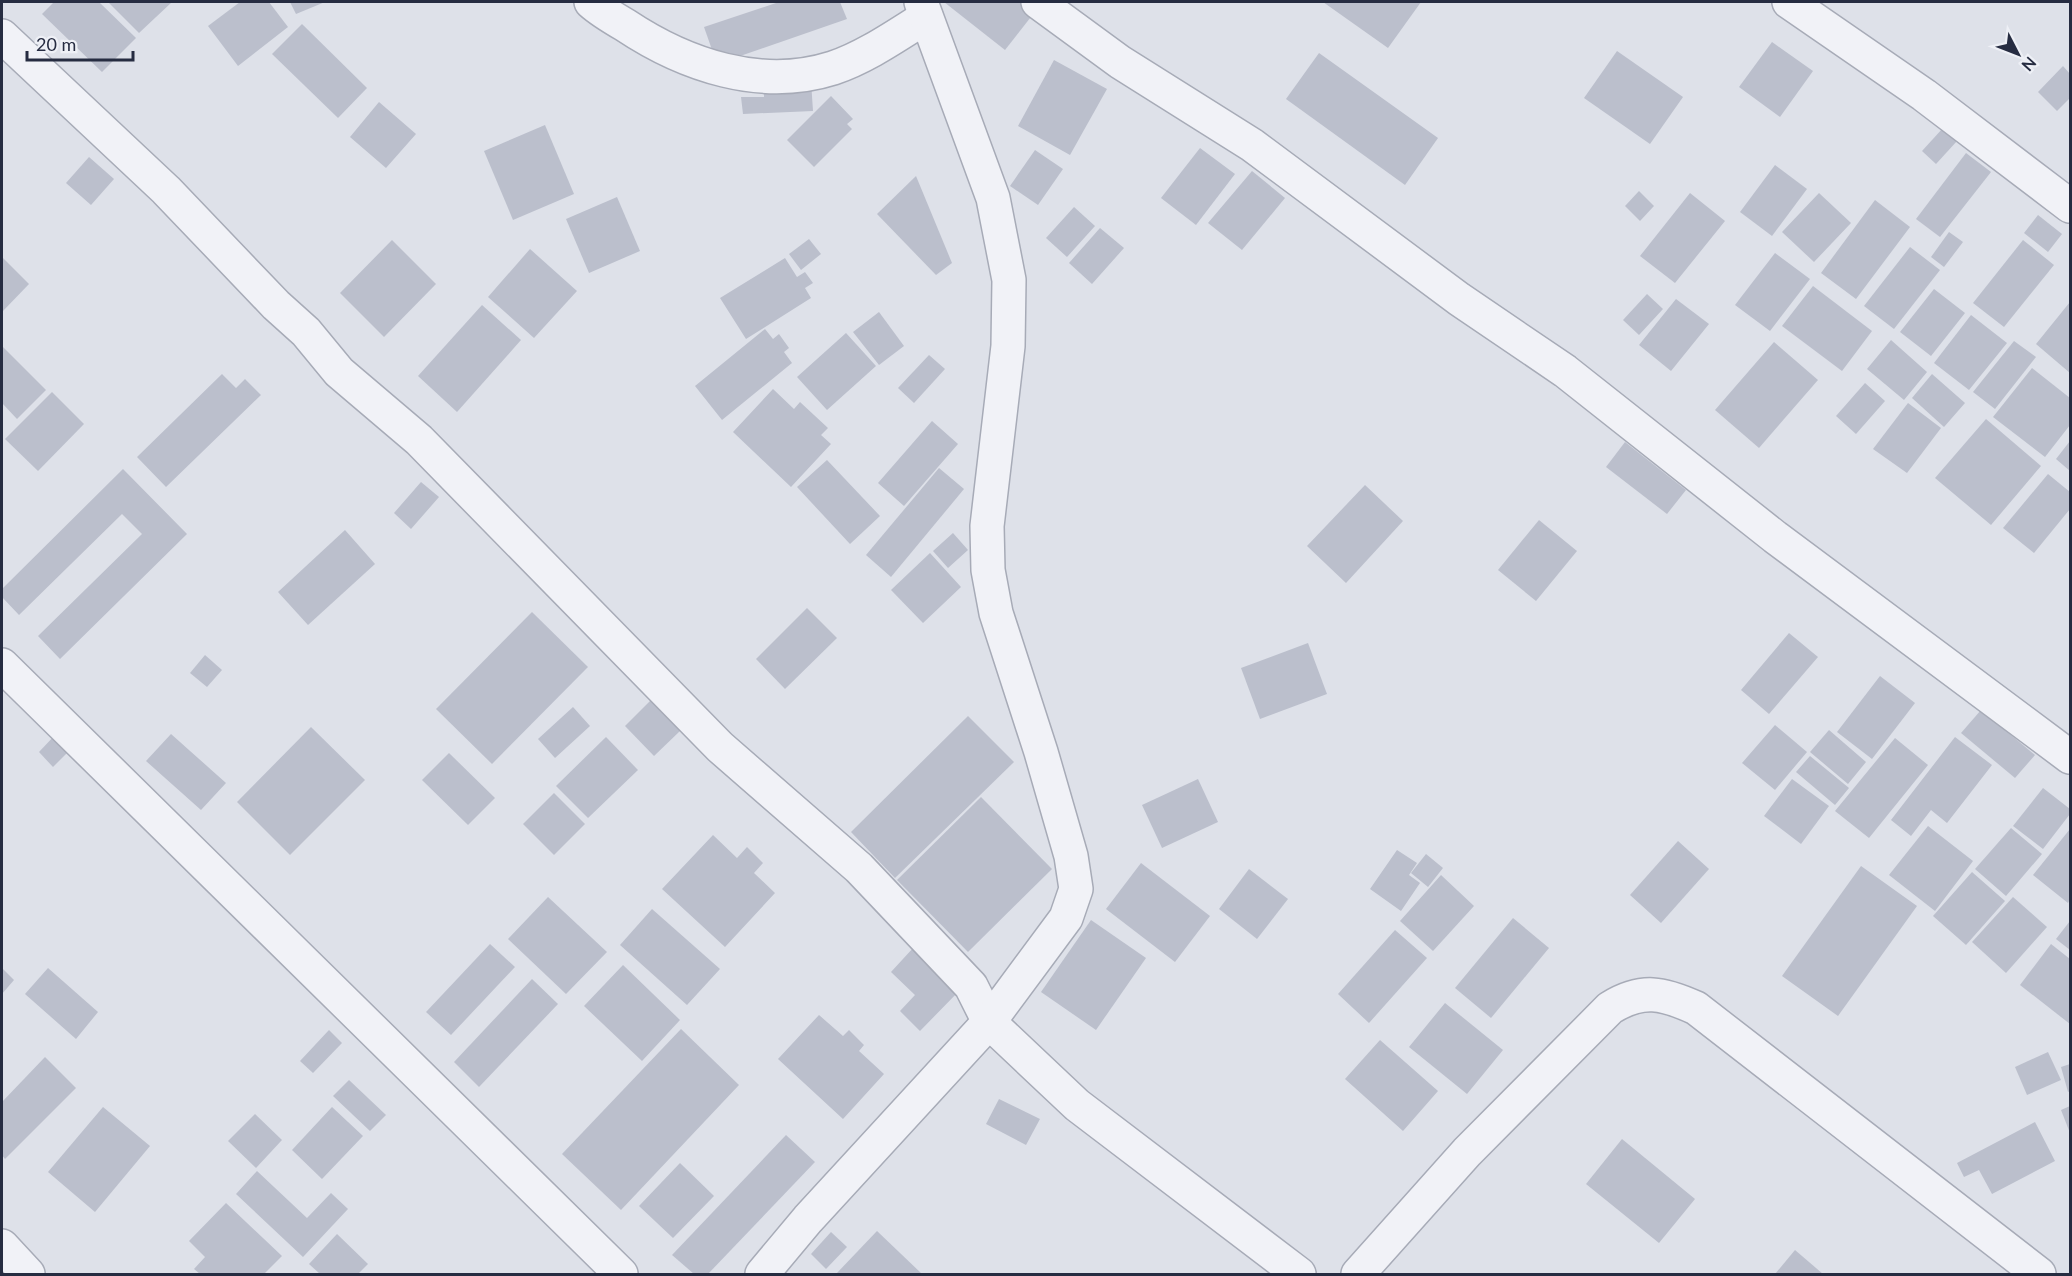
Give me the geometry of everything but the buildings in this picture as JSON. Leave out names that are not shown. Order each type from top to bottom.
[{"type":"street","points":[[591,2],[650,42],[694,62],[734,74],[782,76],[833,68],[878,46],[923,9],[993,198],[1009,280],[1008,346],[987,526],[988,570],[996,614],[1041,752],[1071,856],[1076,889],[1066,918],[989,1022],[808,1219],[762,1275]]},
{"type":"street","points":[[1038,2],[1120,62],[1252,145],[1459,299],[1565,371],[1775,537],[2070,757]]},
{"type":"street","points":[[1789,2],[1924,95],[2070,206]]},
{"type":"street","points":[[2,36],[166,190],[276,305],[306,332],[339,372],[419,440],[720,747],[859,868],[970,986],[989,1022],[1077,1105],[1299,1275]]},
{"type":"street","points":[[2,665],[621,1275]]},
{"type":"street","points":[[1358,1275],[1467,1152],[1611,1008],[1629,996],[1651,994],[1674,998],[1696,1008],[2039,1275]]},
{"type":"street","points":[[2,1246],[28,1275]]}]
